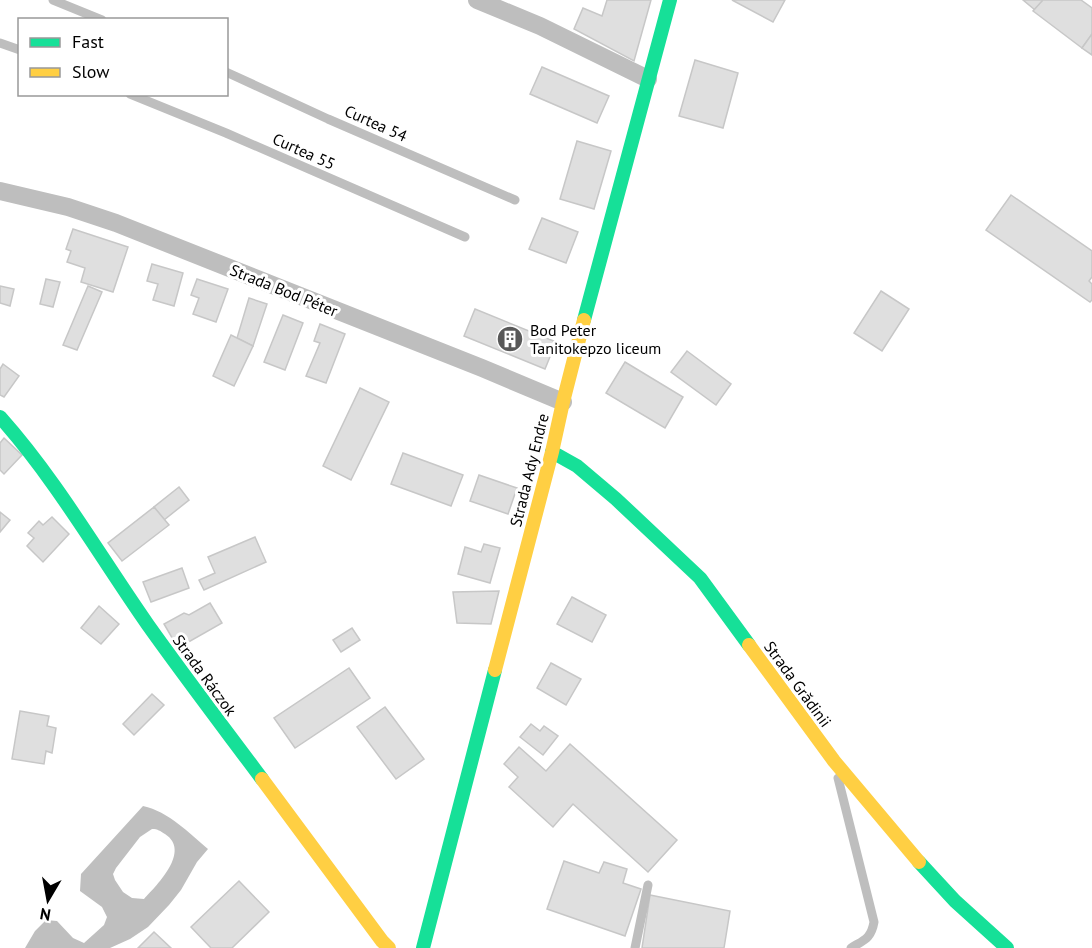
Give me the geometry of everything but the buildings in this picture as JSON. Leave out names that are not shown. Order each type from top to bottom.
[{"type":"street","points":[[477,0],[540,27],[648,79]]},
{"type":"street","name":"Strada Ady Endre","points":[[423,948],[563,402],[670,0]]},
{"type":"street","name":"Strada Bod Péter","points":[[0,191],[68,207],[116,223],[483,368],[563,402]]},
{"type":"street","name":"Strada Ráczok","points":[[0,417],[25,445],[56,487],[148,625],[389,948]]},
{"type":"street","name":"Strada Grădinii","points":[[552,452],[577,466],[616,499],[700,578],[834,761],[930,875],[978,923],[1008,948]]},
{"type":"lane","points":[[53,0],[97,18]]},
{"type":"lane","points":[[0,43],[18,49]]},
{"type":"lane","name":"Curtea 54","points":[[228,73],[515,200]]},
{"type":"lane","name":"Curtea 55","points":[[135,96],[465,237]]},
{"type":"lane","points":[[834,761],[874,922],[873,932],[851,948]]},
{"type":"lane","points":[[635,948],[648,885]]},
{"type":"shaded area","points":[[143,806],[170,818],[208,849],[169,905],[148,927],[130,939],[110,948],[25,948],[35,931],[46,920],[57,921],[73,938],[84,943],[104,925],[107,917],[102,907],[80,891],[81,874]],"holes":[[[152,829],[159,830],[172,841],[175,849],[173,858],[164,876],[144,899],[132,898],[123,892],[113,874],[140,837]]]},
{"type":"traffic: fast","points":[[584,320],[670,0]]},
{"type":"traffic: fast","points":[[0,417],[40,467],[148,625],[262,779]]},
{"type":"traffic: fast","points":[[552,452],[577,466],[616,499],[700,578],[749,645]]},
{"type":"traffic: fast","points":[[423,948],[495,670]]},
{"type":"traffic: fast","points":[[919,862],[955,901],[1007,948]]},
{"type":"traffic: slow","points":[[495,670],[584,320]]},
{"type":"traffic: slow","points":[[749,645],[834,761],[919,862]]},
{"type":"traffic: slow","points":[[262,779],[389,948]]},
{"type":"place","name":"Bod Peter Tanitokepzo liceum","points":[[510,339]]}]
